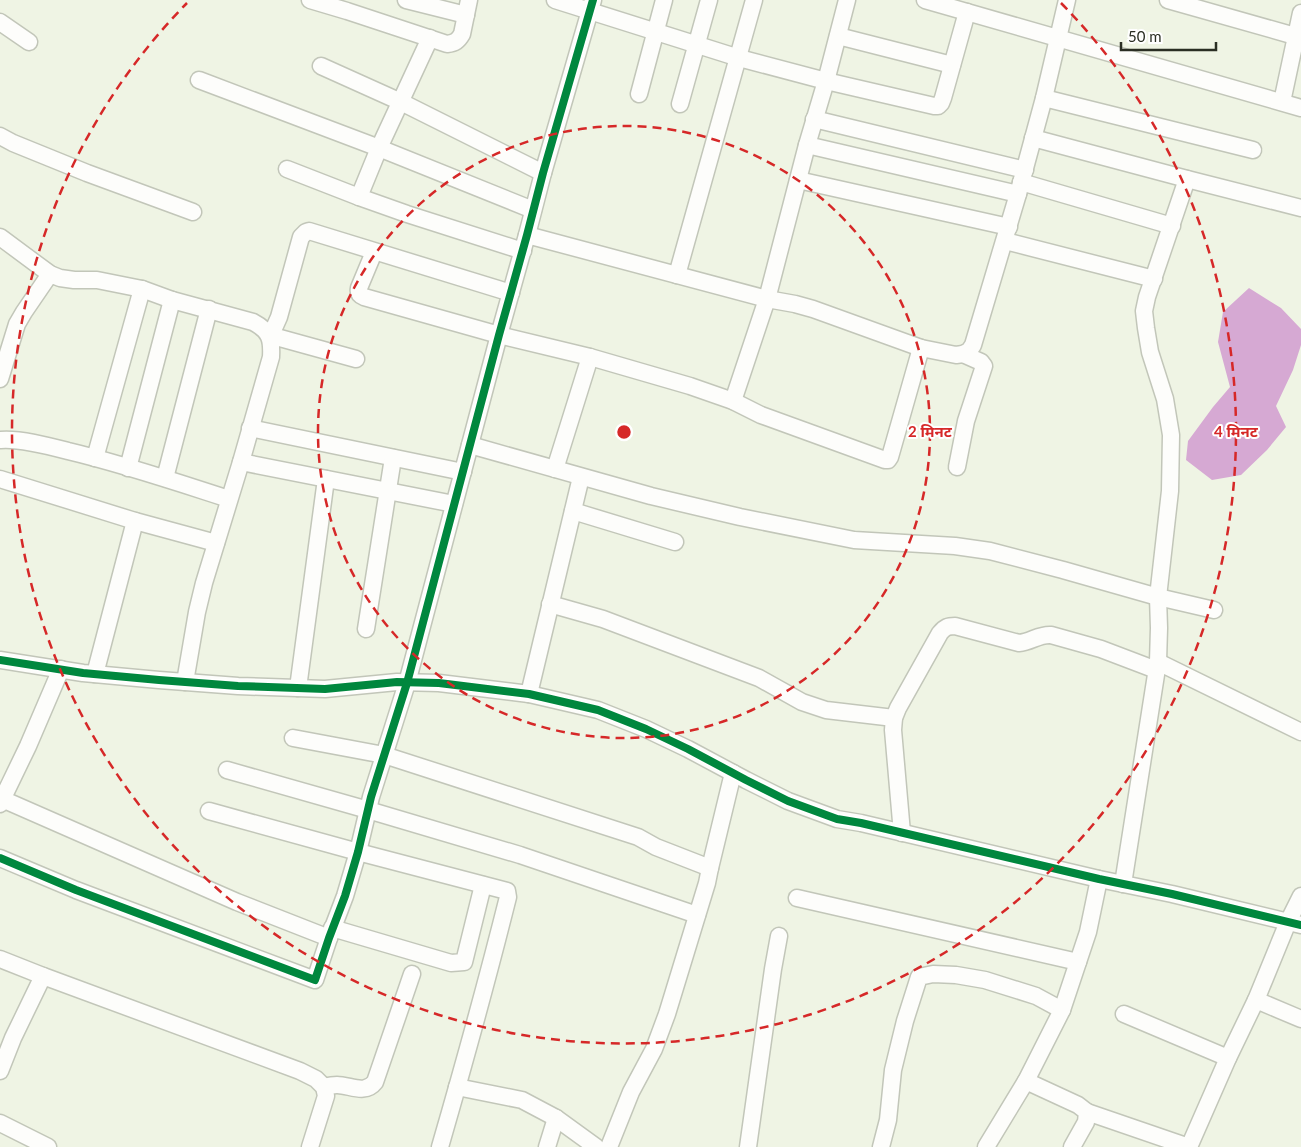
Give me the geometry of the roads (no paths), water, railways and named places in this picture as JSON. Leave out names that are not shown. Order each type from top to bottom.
[{"type":"street","points":[[310,0],[348,5],[447,44],[454,43],[459,39],[462,34],[468,7],[406,0]]},
{"type":"street","points":[[555,0],[591,5],[656,32],[739,58],[826,81],[938,106],[943,98],[967,12]]},
{"type":"street","points":[[639,94],[664,0]]},
{"type":"street","points":[[680,104],[709,0]]},
{"type":"street","points":[[677,275],[754,0]]},
{"type":"street","points":[[733,401],[767,299],[847,0]]},
{"type":"street","points":[[925,0],[1301,108]]},
{"type":"street","points":[[287,169],[401,212],[525,243],[677,275],[767,299],[795,304],[921,348],[956,355],[963,354],[969,351],[973,345],[1007,234],[1068,0]]},
{"type":"street","points":[[1168,0],[1214,7],[1295,36]]},
{"type":"street","points":[[0,858],[76,890],[315,980],[330,933],[345,896],[368,810],[407,682],[543,173],[591,5]]},
{"type":"street","points":[[1282,102],[1301,13]]},
{"type":"street","points":[[0,22],[28,42]]},
{"type":"street","points":[[838,36],[952,65]]},
{"type":"street","points":[[359,197],[379,148],[430,38]]},
{"type":"street","points":[[321,66],[401,102],[543,173]]},
{"type":"street","points":[[199,80],[379,148],[533,210]]},
{"type":"street","points":[[1044,98],[1253,150]]},
{"type":"street","points":[[814,119],[1172,226]]},
{"type":"street","points":[[0,136],[87,173],[193,212]]},
{"type":"street","points":[[1033,138],[1301,208]]},
{"type":"street","points":[[807,145],[1021,182]]},
{"type":"street","points":[[1123,884],[1158,662],[1158,597],[1170,491],[1171,435],[1165,399],[1150,352],[1144,311],[1187,179]]},
{"type":"street","points":[[798,180],[1007,234],[1154,279]]},
{"type":"street","points":[[268,334],[275,326],[279,317],[303,234],[309,231],[511,293]]},
{"type":"street","points":[[0,237],[50,274],[60,278],[97,280],[142,289],[172,300],[253,322],[263,328],[268,334],[272,344],[271,357],[204,583],[185,682]]},
{"type":"street","points":[[374,252],[359,288],[361,296],[499,335],[590,357],[690,386],[733,401],[761,415],[882,460],[888,460],[890,457],[921,348]]},
{"type":"street","points":[[0,379],[17,324],[50,274]]},
{"type":"street","points":[[95,458],[142,289]]},
{"type":"street","points":[[128,468],[172,300]]},
{"type":"street","points":[[166,478],[209,309]]},
{"type":"street","points":[[268,334],[356,359]]},
{"type":"street","points":[[957,467],[966,421],[984,366],[981,362],[963,354]]},
{"type":"street","points":[[555,468],[590,357]]},
{"type":"street","points":[[250,428],[463,472]]},
{"type":"street","points":[[0,440],[49,446],[166,478],[230,499]]},
{"type":"street","points":[[470,445],[651,496],[722,513],[854,540],[955,546],[990,551],[1158,597],[1214,610]]},
{"type":"street","points":[[366,628],[393,458]]},
{"type":"street","points":[[241,462],[454,504]]},
{"type":"street","points":[[529,694],[581,477]]},
{"type":"street","points":[[0,479],[135,521],[216,543]]},
{"type":"street","points":[[298,688],[326,479]]},
{"type":"street","points":[[573,511],[674,542]]},
{"type":"street","points":[[95,674],[135,521]]},
{"type":"street","points":[[550,604],[603,619],[759,678],[802,702],[826,710],[894,718]]},
{"type":"street","points":[[902,833],[894,718],[940,633],[948,626],[955,626],[1019,642],[1026,642],[1045,634],[1051,635],[1101,648],[1151,668],[1154,668],[1158,662]]},
{"type":"street","points":[[0,660],[95,674],[238,686],[326,689],[407,682],[438,683],[529,694],[598,710],[646,729],[788,801],[837,819],[1295,923]]},
{"type":"street","points":[[1158,662],[1301,732]]},
{"type":"street","points":[[60,669],[28,746],[1,802],[237,902],[330,933],[451,963],[464,962],[483,885]]},
{"type":"street","points":[[293,738],[384,755],[638,837],[656,847],[710,868]]},
{"type":"street","points":[[227,770],[520,856],[697,915]]},
{"type":"street","points":[[609,1147],[632,1092],[654,1049],[666,1014],[707,883],[733,773]]},
{"type":"street","points":[[209,812],[507,891],[508,897],[465,1063],[440,1147]]},
{"type":"street","points":[[986,1147],[1026,1080],[1062,1010],[1088,932],[1099,879]]},
{"type":"street","points":[[1026,1080],[1078,1105],[1087,1112],[1189,1147],[1228,1058],[1295,923],[1301,896]]},
{"type":"street","points":[[797,898],[1078,962]]},
{"type":"street","points":[[748,1147],[779,936]]},
{"type":"street","points":[[0,959],[300,1070],[316,1079],[324,1087],[326,1096],[310,1147]]},
{"type":"street","points":[[324,1087],[338,1085],[366,1089],[375,1082],[412,974]]},
{"type":"street","points":[[881,1147],[888,1120],[893,1070],[919,977],[933,974],[956,975],[985,980],[1036,996],[1062,1010]]},
{"type":"street","points":[[0,1070],[43,976]]},
{"type":"street","points":[[1256,1000],[1301,1019]]},
{"type":"street","points":[[1124,1014],[1228,1058]]},
{"type":"street","points":[[458,1087],[522,1100],[556,1118],[596,1147]]},
{"type":"street","points":[[1072,1147],[1086,1122],[1087,1112]]},
{"type":"street","points":[[547,1147],[556,1118]]},
{"type":"street","points":[[0,1123],[48,1147]]}]
